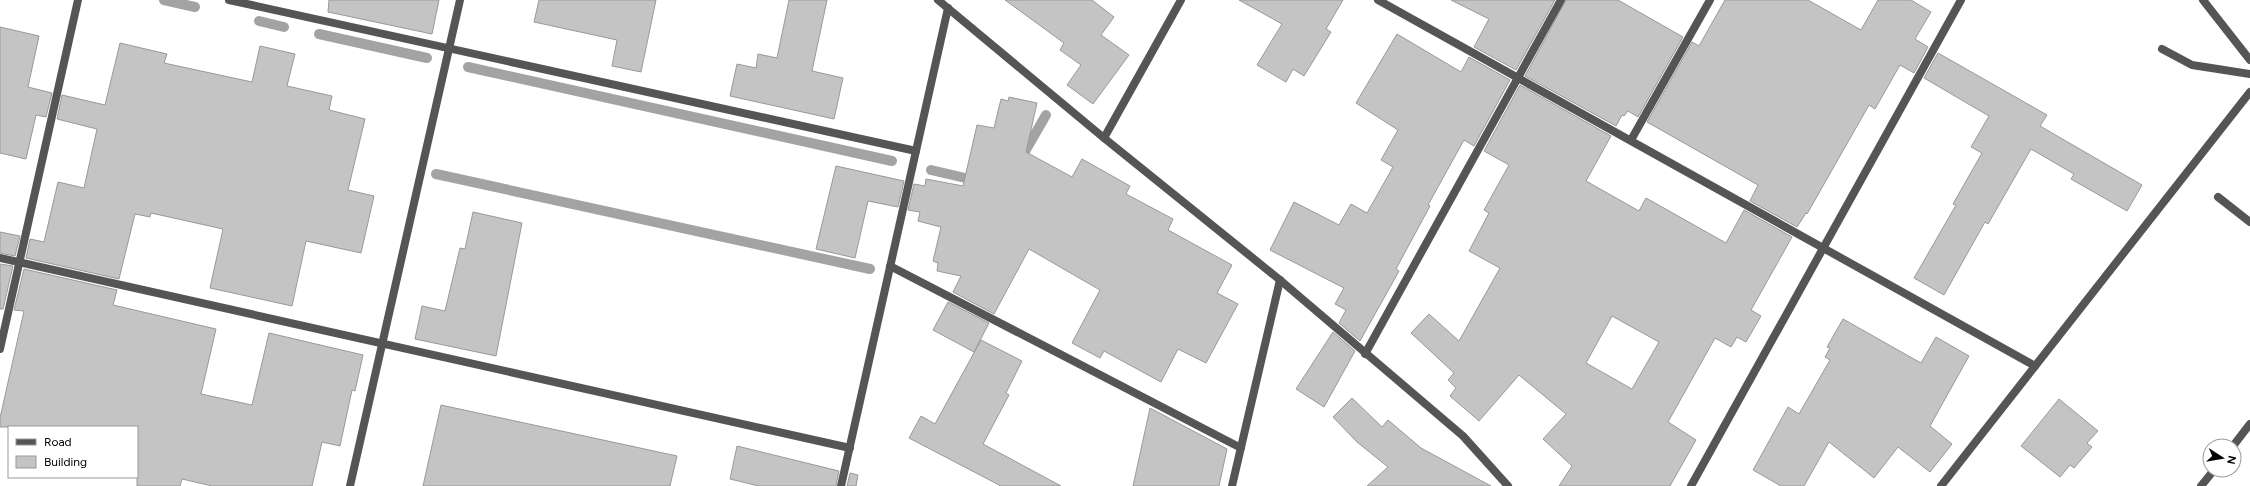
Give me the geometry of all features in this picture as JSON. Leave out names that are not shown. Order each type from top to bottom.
[{"type":"street","points":[[0,349],[78,0]]},
{"type":"street","points":[[229,0],[916,151]]},
{"type":"street","points":[[350,486],[460,0]]},
{"type":"street","points":[[938,0],[1104,138],[1280,280],[1463,436],[1508,486]]},
{"type":"street","points":[[1104,138],[1181,0]]},
{"type":"street","points":[[1378,0],[2036,366]]},
{"type":"street","points":[[1365,354],[1561,0]]},
{"type":"street","points":[[1631,140],[1710,0]]},
{"type":"street","points":[[1691,486],[1961,0]]},
{"type":"street","points":[[2203,0],[2250,60]]},
{"type":"street","points":[[841,486],[948,8]]},
{"type":"street","points":[[2162,49],[2192,65],[2250,74]]},
{"type":"street","points":[[1941,486],[2250,92]]},
{"type":"street","points":[[2218,197],[2250,222]]},
{"type":"street","points":[[0,258],[850,448]]},
{"type":"street","points":[[890,266],[1241,448]]},
{"type":"street","points":[[1232,486],[1280,280]]},
{"type":"street","points":[[2239,438],[2250,424]]},
{"type":"street","points":[[2201,486],[2208,478]]},
{"type":"building","points":[[329,0],[439,0],[432,34],[328,12]]},
{"type":"building","points":[[539,0],[656,0],[641,72],[612,66],[617,40],[534,22]]},
{"type":"building","points":[[789,0],[827,0],[812,71],[843,78],[834,119],[730,96],[737,64],[756,68],[758,54],[777,58]]},
{"type":"building","points":[[1005,0],[1092,0],[1114,17],[1101,35],[1129,55],[1093,104],[1067,85],[1081,65],[1060,50],[1064,43]]},
{"type":"building","points":[[1239,0],[1343,0],[1326,29],[1331,32],[1304,76],[1293,69],[1286,82],[1257,65],[1282,24]]},
{"type":"building","points":[[1451,0],[1555,0],[1516,70],[1474,47],[1489,19]]},
{"type":"building","points":[[1566,0],[1618,0],[1683,37],[1638,117],[1628,111],[1624,116],[1622,115],[1616,126],[1525,76]]},
{"type":"building","points":[[1725,0],[1808,0],[1861,30],[1878,0],[1911,0],[1931,12],[1915,39],[1928,47],[1914,73],[1900,65],[1875,109],[1869,105],[1807,214],[1806,213],[1797,227],[1750,201],[1758,185],[1647,122],[1692,42],[1699,46]]},
{"type":"building","points":[[0,27],[39,36],[28,87],[52,93],[46,117],[36,115],[26,159],[0,153]]},
{"type":"building","points":[[1397,34],[1461,72],[1469,57],[1510,80],[1474,146],[1464,140],[1428,205],[1430,206],[1396,269],[1399,271],[1360,341],[1339,323],[1346,310],[1335,304],[1344,288],[1270,250],[1294,202],[1339,225],[1351,204],[1367,213],[1393,167],[1381,160],[1398,130],[1356,103]]},
{"type":"building","points":[[120,43],[167,54],[164,63],[252,82],[260,46],[295,54],[287,86],[332,96],[329,110],[365,119],[348,190],[374,196],[361,253],[306,241],[292,306],[210,288],[223,229],[151,213],[150,217],[135,214],[119,279],[26,258],[30,239],[44,242],[58,182],[84,188],[97,129],[57,119],[62,95],[105,105]]},
{"type":"building","points":[[1938,53],[2047,115],[2040,126],[2142,185],[2127,211],[2071,179],[2074,174],[2031,149],[1988,224],[1985,222],[1944,295],[1914,278],[1956,205],[1953,204],[1982,153],[1971,147],[1989,116],[1924,78]]},
{"type":"building","points":[[1520,85],[1611,136],[1586,181],[1639,211],[1646,198],[1726,243],[1744,210],[1792,237],[1751,310],[1761,316],[1746,342],[1737,337],[1731,347],[1715,338],[1668,422],[1696,440],[1670,486],[1559,486],[1572,466],[1543,439],[1566,414],[1519,375],[1479,421],[1450,396],[1456,388],[1448,380],[1454,373],[1411,333],[1429,314],[1459,341],[1500,268],[1469,251],[1489,213],[1484,210],[1509,165],[1484,151]],"holes":[[[1612,316],[1659,342],[1632,389],[1586,363]]]},
{"type":"building","points":[[1009,97],[1037,103],[1026,152],[1072,177],[1082,159],[1130,186],[1126,194],[1173,219],[1168,230],[1232,265],[1217,293],[1238,304],[1206,363],[1178,349],[1161,382],[1104,351],[1100,358],[1072,343],[1100,290],[1029,249],[994,314],[953,292],[961,276],[937,271],[938,263],[933,261],[941,227],[918,221],[920,212],[908,210],[914,184],[925,186],[926,179],[963,186],[977,125],[994,128],[1001,99],[1008,101]]},
{"type":"building","points":[[836,166],[904,181],[898,207],[868,201],[855,258],[816,249]]},
{"type":"building","points":[[473,212],[522,223],[496,356],[415,339],[422,306],[445,311],[460,248],[465,249]]},
{"type":"building","points":[[0,232],[20,236],[15,256],[0,253]]},
{"type":"building","points":[[0,264],[13,266],[3,309],[0,309]]},
{"type":"building","points":[[24,269],[117,290],[113,305],[216,329],[201,394],[252,405],[269,333],[363,355],[355,391],[352,390],[340,446],[322,442],[312,486],[212,486],[182,479],[180,486],[137,486],[138,426],[0,427],[0,418],[24,311],[14,310]]},
{"type":"building","points":[[948,302],[989,323],[974,352],[933,330]]},
{"type":"building","points":[[1843,319],[1921,363],[1936,337],[1969,356],[1930,426],[1952,444],[1930,472],[1898,447],[1874,478],[1829,442],[1804,486],[1781,486],[1753,470],[1788,407],[1799,414],[1830,360],[1825,357],[1830,348],[1827,347]]},
{"type":"building","points":[[1333,332],[1355,351],[1324,407],[1296,389]]},
{"type":"building","points":[[981,340],[1022,361],[1006,393],[1009,395],[983,444],[1061,486],[1001,486],[909,438],[921,416],[935,424]]},
{"type":"building","points":[[1352,398],[1382,427],[1388,420],[1421,448],[1491,486],[1367,486],[1388,467],[1357,442],[1333,417]]},
{"type":"building","points":[[2059,399],[2098,431],[2087,443],[2092,447],[2074,468],[2070,465],[2060,477],[2021,446]]},
{"type":"building","points":[[441,405],[677,456],[670,486],[423,486]]},
{"type":"building","points":[[1150,408],[1227,449],[1219,486],[1133,486]]},
{"type":"building","points":[[737,446],[839,471],[836,486],[759,486],[730,479]]},
{"type":"building","points":[[850,473],[858,475],[856,486],[847,486]]},
{"type":"waterway","points":[[164,0],[195,7]]},
{"type":"waterway","points":[[259,21],[284,27]]},
{"type":"waterway","points":[[319,34],[427,58]]},
{"type":"waterway","points":[[468,67],[892,161]]},
{"type":"waterway","points":[[1020,160],[1046,115]]},
{"type":"waterway","points":[[931,170],[978,181]]},
{"type":"waterway","points":[[436,174],[870,269]]}]
